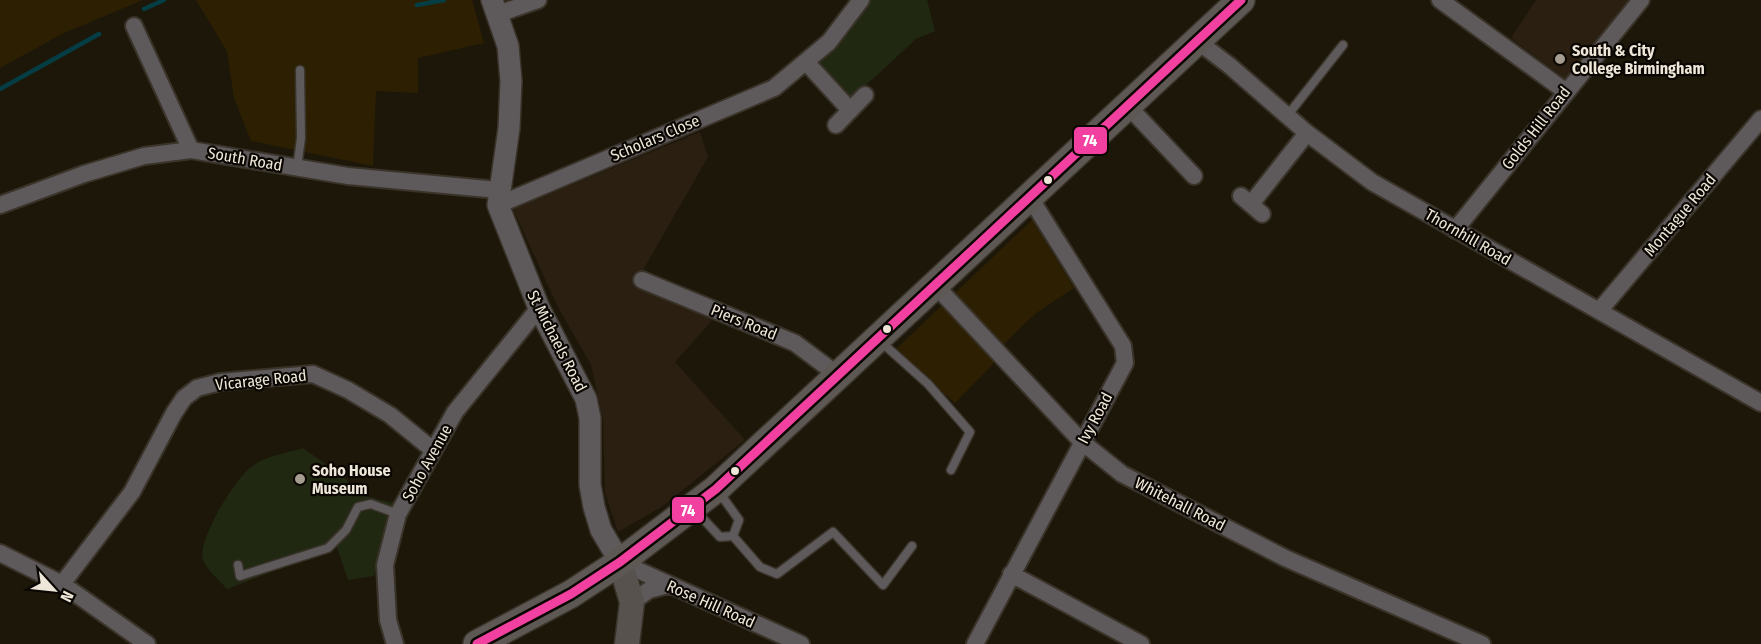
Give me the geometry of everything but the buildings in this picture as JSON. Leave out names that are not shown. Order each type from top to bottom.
[{"type":"highway","points":[[477,644],[571,594],[621,562],[716,489],[1241,0]]},
{"type":"main road","points":[[621,562],[632,602],[627,644]]},
{"type":"street","points":[[498,198],[508,128],[511,81],[508,46],[495,7],[536,0]]},
{"type":"street","name":"Scholars Close","points":[[498,198],[774,88],[807,63],[829,42],[861,0]]},
{"type":"street","points":[[1440,0],[1565,91]]},
{"type":"street","name":"Golds Hill Road","points":[[1455,230],[1565,91],[1641,0]]},
{"type":"street","points":[[134,26],[191,150]]},
{"type":"street","name":"Thornhill Road","points":[[1196,40],[1230,66],[1307,133],[1372,182],[1761,402]]},
{"type":"street","points":[[807,63],[850,110]]},
{"type":"street","points":[[836,125],[865,95]]},
{"type":"street","points":[[1127,105],[1194,176]]},
{"type":"street","name":"Montague Road","points":[[1599,311],[1761,119]]},
{"type":"street","points":[[1251,204],[1307,133]]},
{"type":"street","name":"South Road","points":[[0,205],[124,162],[191,150],[498,198]]},
{"type":"street","name":"Ivy Road","points":[[975,644],[1125,363],[1123,346],[1036,189]]},
{"type":"street","name":"St Michaels Road","points":[[498,198],[539,308],[586,399],[590,418],[590,485],[594,507],[602,530],[621,562]]},
{"type":"street","name":"Piers Road","points":[[642,280],[795,343],[839,376]]},
{"type":"street","name":"Whitehall Road","points":[[934,284],[1082,442],[1122,474],[1286,558],[1482,644]]},
{"type":"street","name":"Soho Avenue","points":[[395,644],[388,620],[385,565],[399,514],[455,412],[539,308]]},
{"type":"street","name":"Vicarage Road","points":[[62,584],[132,492],[174,413],[184,398],[197,388],[220,382],[313,374],[348,390],[390,415],[433,450]]},
{"type":"street","points":[[0,554],[62,584],[147,644]]},
{"type":"street","name":"Rose Hill Road","points":[[621,562],[801,644]]},
{"type":"street","points":[[1011,574],[1141,644]]},
{"type":"street","points":[[632,602],[649,590],[668,585]]},
{"type":"lane","points":[[1287,116],[1343,45]]},
{"type":"lane","points":[[297,168],[301,138],[300,70]]},
{"type":"lane","points":[[878,339],[928,384],[970,432],[951,470]]},
{"type":"lane","points":[[716,489],[739,520],[733,536]]},
{"type":"lane","points":[[238,565],[240,576],[328,548],[346,530],[358,507],[371,504],[399,514]]},
{"type":"lane","points":[[693,508],[720,537],[733,536]]},
{"type":"lane","points":[[733,536],[760,567],[777,574],[833,532],[883,585],[912,546]]},
{"type":"shaded area","points":[[0,0],[143,0],[64,33],[0,68]]},
{"type":"shaded area","points":[[196,0],[472,0],[484,43],[418,58],[418,93],[376,91],[373,166],[251,141],[234,98],[227,51]]},
{"type":"shaded area","name":"South & City College Birmingham","points":[[1536,0],[1631,0],[1565,79],[1511,38]]},
{"type":"shaded area","points":[[700,132],[708,157],[635,284],[714,318],[675,362],[745,440],[663,506],[618,532],[605,493],[603,419],[591,365],[557,305],[513,209]]},
{"type":"shaded area","points":[[1032,220],[1074,288],[1036,313],[1005,343],[992,365],[955,403],[895,350]]},
{"type":"green space","points":[[865,0],[927,0],[935,31],[916,39],[851,99],[818,63]]},
{"type":"green space","points":[[303,448],[345,478],[360,495],[394,503],[374,576],[348,580],[337,547],[227,589],[203,560],[202,551],[205,540],[218,511],[236,484],[256,463]]},
{"type":"waterway","points":[[144,9],[164,0]]},
{"type":"waterway","points":[[417,5],[444,0]]},
{"type":"waterway","points":[[0,89],[99,34]]},
{"type":"transit line","name":"74","points":[[477,644],[571,594],[620,562],[716,489],[1241,0]]},
{"type":"place","name":"South & City College Birmingham","points":[[1560,59]]},
{"type":"place","name":"Soho House Museum","points":[[300,479]]}]
